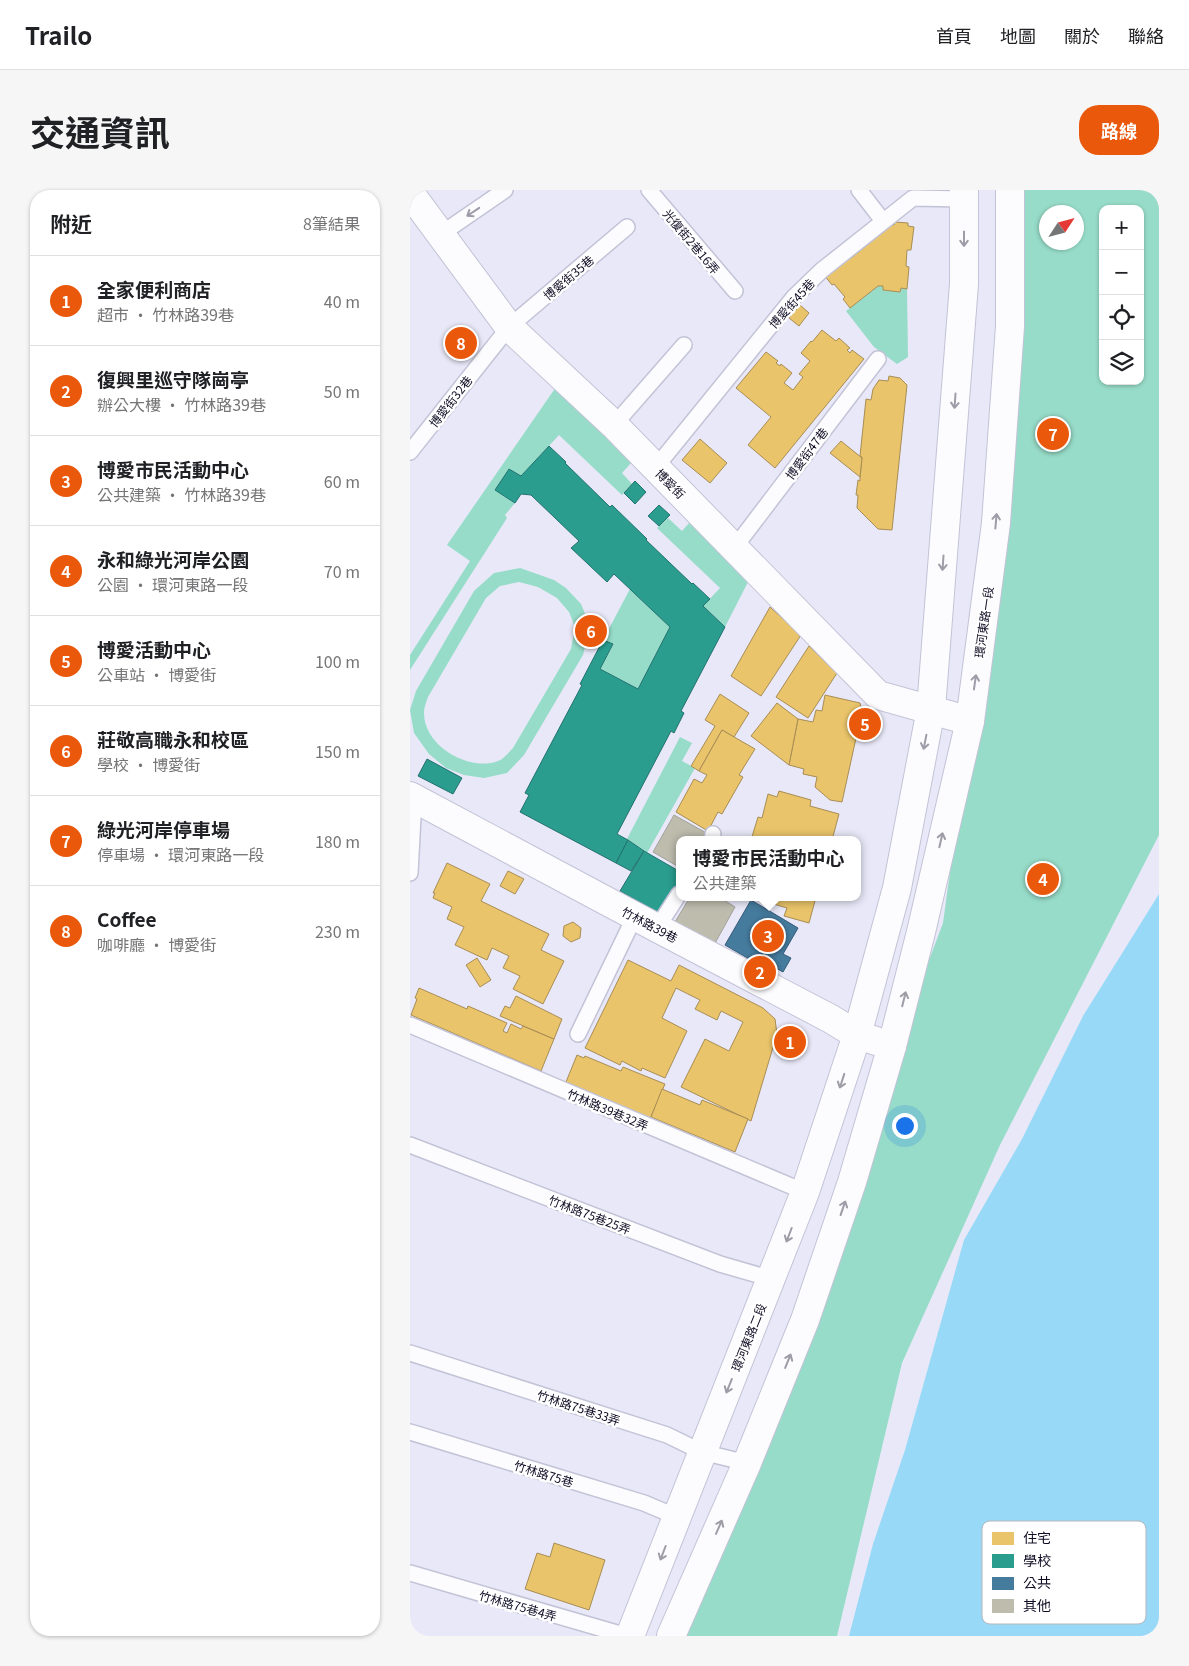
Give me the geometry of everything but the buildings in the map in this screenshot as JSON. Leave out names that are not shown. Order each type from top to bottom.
[{"type":"street","name":"環河東路一段","points":[[892,1046],[970,721],[997,513],[1010,326],[1010,190]]},
{"type":"street","points":[[857,1035],[897,888],[931,709],[964,284],[964,194]]},
{"type":"street","name":"博愛街","points":[[412,198],[441,234],[509,327],[614,425],[878,695],[970,721]]},
{"type":"street","name":"竹林路39巷","points":[[412,797],[831,1019],[857,1035],[892,1046]]},
{"type":"street","name":"環河東路二段","points":[[628,1636],[772,1279],[805,1192],[857,1035]]},
{"type":"street","points":[[672,1636],[747,1463],[805,1320],[852,1182],[892,1046]]},
{"type":"lane","points":[[441,234],[505,190]]},
{"type":"lane","name":"光復街2巷16弄","points":[[649,190],[735,291]]},
{"type":"lane","points":[[858,190],[883,221]]},
{"type":"lane","name":"博愛街45巷","points":[[656,467],[794,297],[822,270],[913,198],[964,194]]},
{"type":"lane","name":"博愛街35巷","points":[[509,327],[627,227]]},
{"type":"lane","name":"博愛街32巷","points":[[410,452],[509,327]]},
{"type":"lane","points":[[614,425],[684,345]]},
{"type":"lane","name":"博愛街47巷","points":[[735,548],[878,359]]},
{"type":"lane","points":[[410,873],[412,797]]},
{"type":"lane","points":[[578,1034],[646,922],[676,897]]},
{"type":"lane","name":"竹林路39巷32弄","points":[[410,1025],[805,1192]]},
{"type":"lane","name":"竹林路75巷25弄","points":[[410,1145],[720,1264],[772,1279]]},
{"type":"lane","name":"竹林路75巷33弄","points":[[410,1353],[666,1435],[702,1452],[747,1463]]},
{"type":"lane","name":"竹林路75巷","points":[[410,1432],[644,1503],[677,1517]]},
{"type":"lane","name":"竹林路75巷4弄","points":[[410,1573],[628,1636]]},
{"type":"green space","points":[[1004,190],[1159,190],[1159,835],[1000,1145],[902,1363],[837,1636],[675,1636],[943,923],[1013,414]]},
{"type":"green space","points":[[878,286],[883,286],[883,290],[900,292],[901,288],[907,289],[908,357],[897,364],[874,347],[846,311]]},
{"type":"green space","points":[[556,387],[632,462],[622,473],[632,484],[622,495],[559,435],[521,476],[509,469],[495,490],[515,503],[505,515],[507,518],[410,670],[410,655],[470,561],[447,545]]},
{"type":"green space","points":[[668,518],[682,531],[690,522],[748,582],[725,627],[703,606],[720,588],[657,528]]},
{"type":"green space","points":[[520,568],[554,580],[566,588],[581,604],[590,626],[583,655],[524,755],[507,773],[484,778],[464,775],[446,768],[429,754],[414,733],[410,710],[416,691],[474,591],[494,573]],"holes":[[[519,582],[538,587],[557,598],[569,612],[575,627],[571,649],[513,748],[498,761],[474,763],[462,759],[439,745],[431,736],[424,712],[428,697],[486,598],[500,586]]]},
{"type":"green space","points":[[630,589],[670,627],[638,689],[600,669],[613,645],[603,640]]},
{"type":"green space","points":[[680,737],[692,743],[682,761],[695,768],[647,853],[627,839]]},
{"type":"water","points":[[1159,894],[1159,1636],[849,1636],[873,1544],[905,1450],[964,1240],[1022,1139],[1083,1016]]},
{"type":"place","name":"Coffee","points":[[461,343]]},
{"type":"place","name":"綠光河岸停車場","points":[[1053,434]]},
{"type":"place","name":"莊敬高職永和校區","points":[[591,631]]},
{"type":"place","name":"博愛活動中心","points":[[865,724]]},
{"type":"place","name":"永和綠光河岸公園","points":[[1043,879]]},
{"type":"place","name":"博愛市民活動中心","points":[[768,936]]},
{"type":"place","name":"復興里巡守隊崗亭","points":[[760,972]]},
{"type":"place","name":"全家便利商店","points":[[790,1042]]}]
